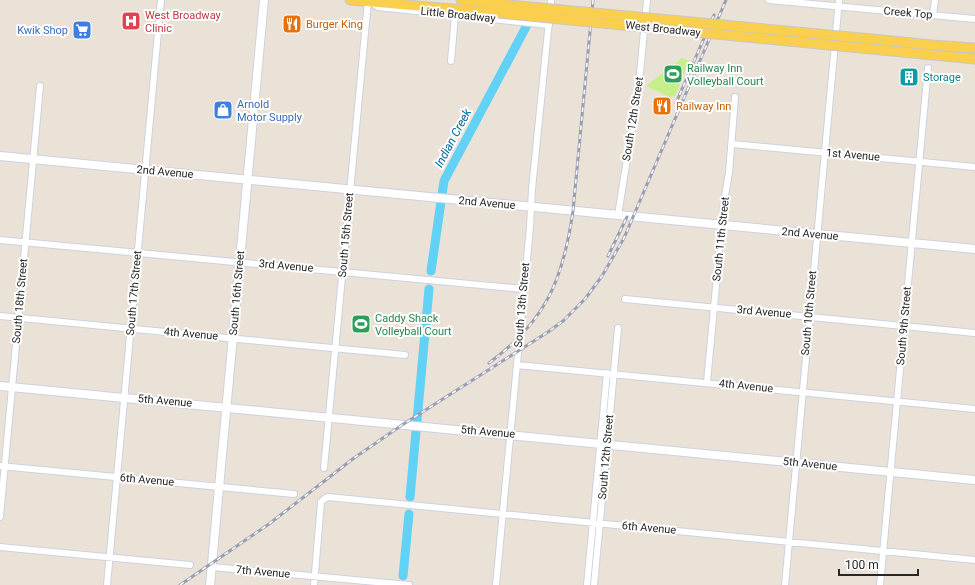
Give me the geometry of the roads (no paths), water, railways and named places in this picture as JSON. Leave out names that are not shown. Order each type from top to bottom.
[{"type":"main road","name":"West Broadway","points":[[350,0],[498,8],[975,48]]},
{"type":"main road","name":"West Broadway","points":[[461,0],[498,8],[975,59]]},
{"type":"street","name":"South 17th Street","points":[[107,585],[161,0]]},
{"type":"street","name":"South 16th Street","points":[[210,585],[264,0]]},
{"type":"street","name":"South 13th Street","points":[[496,585],[551,0]]},
{"type":"street","name":"South 12th Street","points":[[618,215],[639,84],[647,0]]},
{"type":"street","name":"Creek Top","points":[[769,0],[838,3],[975,19]]},
{"type":"street","points":[[933,15],[935,0]]},
{"type":"street","name":"Little Broadway","points":[[368,1],[378,7],[549,25]]},
{"type":"street","name":"South 15th Street","points":[[324,468],[368,1]]},
{"type":"street","name":"South 10th Street","points":[[785,585],[838,3]]},
{"type":"street","points":[[451,61],[455,15]]},
{"type":"street","name":"South 9th Street","points":[[880,585],[928,68]]},
{"type":"street","name":"South 18th Street","points":[[0,517],[2,466],[19,317],[40,86]]},
{"type":"street","name":"South 11th Street","points":[[707,382],[722,225],[732,144],[735,97]]},
{"type":"street","name":"1st Avenue","points":[[732,144],[975,167]]},
{"type":"street","name":"2nd Avenue","points":[[0,156],[447,200],[975,249]]},
{"type":"street","name":"3rd Avenue","points":[[0,240],[524,289]]},
{"type":"street","name":"3rd Avenue","points":[[626,299],[975,333]]},
{"type":"street","name":"4th Avenue","points":[[0,316],[336,347],[405,355]]},
{"type":"street","name":"South 12th Street","points":[[596,523],[610,373],[618,328]]},
{"type":"street","name":"4th Avenue","points":[[516,365],[707,382],[975,409]]},
{"type":"street","name":"5th Avenue","points":[[0,386],[604,443],[975,480]]},
{"type":"street","name":"South 12th Street","points":[[594,585],[597,483],[604,443]]},
{"type":"street","name":"6th Avenue","points":[[2,466],[294,494]]},
{"type":"street","name":"6th Avenue","points":[[314,576],[321,502],[328,498],[975,560]]},
{"type":"street","points":[[587,585],[596,523]]},
{"type":"street","points":[[0,547],[190,565]]},
{"type":"street","name":"7th Avenue","points":[[212,567],[409,585]]},
{"type":"street","points":[[314,576],[314,585]]},
{"type":"waterway","name":"Indian Creek","points":[[431,271],[444,181],[526,27]]},
{"type":"waterway","name":"Indian Creek","points":[[410,497],[429,289]]},
{"type":"waterway","name":"Indian Creek","points":[[403,576],[409,514]]},
{"type":"railway","points":[[489,363],[509,347],[538,315],[549,297],[564,258],[573,211],[593,0]]},
{"type":"railway","points":[[180,585],[269,524],[354,458],[402,425],[548,332],[563,321],[585,299],[602,276],[624,238],[726,0]]},
{"type":"railway","points":[[676,103],[714,15]]},
{"type":"railway","points":[[608,256],[627,217]]},
{"type":"place","name":"West Broadway Clinic","points":[[131,21]]},
{"type":"place","name":"Burger King","points":[[292,24]]},
{"type":"place","name":"Kwik Shop","points":[[82,30]]},
{"type":"place","name":"Railway Inn Volleyball Court","points":[[673,74]]},
{"type":"place","name":"Storage","points":[[909,77]]},
{"type":"place","name":"Railway Inn","points":[[662,106]]},
{"type":"place","name":"Arnold Motor Supply","points":[[223,110]]},
{"type":"place","name":"Caddy Shack Volleyball Court","points":[[361,324]]}]
